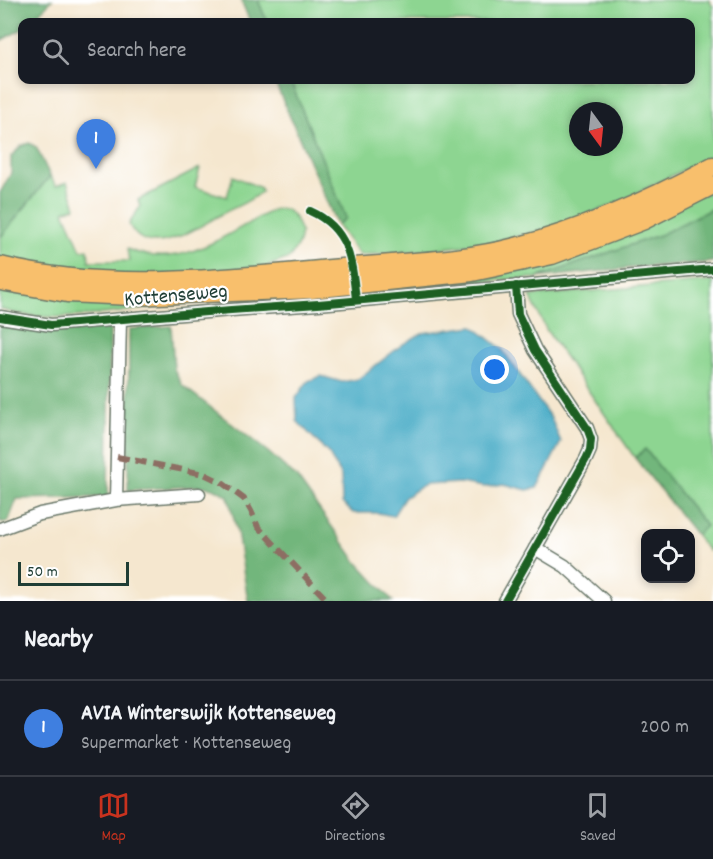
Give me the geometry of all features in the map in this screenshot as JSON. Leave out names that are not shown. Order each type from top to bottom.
[{"type":"main road","name":"Kottenseweg","points":[[0,266],[70,277],[147,281],[202,279],[468,257],[515,248],[586,225],[638,205],[713,166]]},
{"type":"main road","name":"Kottenseweg","points":[[0,281],[67,293],[132,296],[318,293],[472,272],[552,255],[644,220],[713,185]]},
{"type":"street","name":"Kottenseweg","points":[[0,317],[51,325],[231,310],[318,293],[516,286],[713,269]]},
{"type":"street","points":[[506,601],[586,459],[591,439],[582,419],[535,350],[518,314],[516,286]]},
{"type":"street","name":"Kottenseweg","points":[[116,500],[120,320]]},
{"type":"street","points":[[0,529],[40,514],[116,500],[199,494]]},
{"type":"street","points":[[535,548],[565,567],[604,601]]},
{"type":"green space","points":[[0,0],[52,0],[34,18],[18,18],[18,31],[0,41]]},
{"type":"green space","points":[[241,0],[258,0],[265,18],[248,18]]},
{"type":"green space","points":[[258,0],[709,0],[713,7],[713,155],[611,206],[546,229],[490,243],[359,255],[337,225],[346,218],[292,84],[695,84],[695,18],[265,18]]},
{"type":"green space","points":[[276,84],[292,84],[346,218],[337,225]]},
{"type":"green space","points":[[29,143],[36,147],[50,176],[0,238],[0,193],[11,173],[11,157],[21,146]]},
{"type":"green space","points":[[200,168],[195,187],[227,197],[233,176],[259,187],[262,191],[248,201],[173,239],[160,242],[148,241],[137,236],[129,224],[140,207],[138,200]]},
{"type":"green space","points":[[50,176],[56,186],[67,182],[76,207],[64,211],[81,250],[88,249],[89,261],[129,261],[127,249],[147,255],[167,256],[186,253],[204,247],[275,209],[286,209],[295,218],[301,232],[299,243],[290,258],[259,269],[135,277],[0,261],[0,238]]},
{"type":"green space","points":[[713,191],[713,208],[662,234],[536,278],[361,293],[360,290]]},
{"type":"green space","points":[[713,208],[713,262],[536,278],[662,234]]},
{"type":"green space","points":[[713,281],[713,546],[708,551],[696,535],[706,526],[645,449],[635,458],[547,331],[530,296]]},
{"type":"green space","points":[[0,284],[183,303],[115,313],[43,317],[0,309]]},
{"type":"green space","points":[[0,323],[51,331],[110,326],[108,497],[17,499],[8,522],[0,522]]},
{"type":"green space","points":[[171,326],[174,369],[182,385],[268,452],[297,478],[357,562],[393,601],[248,601],[237,531],[228,496],[214,488],[200,486],[128,490],[129,329]]},
{"type":"green space","points":[[645,449],[706,526],[696,535],[695,529],[691,529],[635,458]]},
{"type":"water","points":[[473,326],[501,348],[551,418],[561,442],[537,488],[527,490],[504,484],[484,487],[460,483],[424,485],[405,497],[393,516],[378,513],[353,513],[342,503],[341,476],[329,454],[297,421],[296,398],[308,381],[321,376],[342,382],[358,379],[403,344],[422,333]]},
{"type":"marked path","points":[[117,457],[204,474],[221,482],[244,499],[258,527],[328,601]]},
{"type":"cycle path","points":[[310,211],[334,227],[341,237],[350,260],[356,300]]},
{"type":"cycle path","points":[[0,317],[51,325],[713,269]]},
{"type":"cycle path","points":[[505,601],[586,459],[591,439],[587,428],[535,350],[518,314],[516,286]]},
{"type":"place","name":"AVIA Winterswijk Kottenseweg","points":[[96,169]]}]
